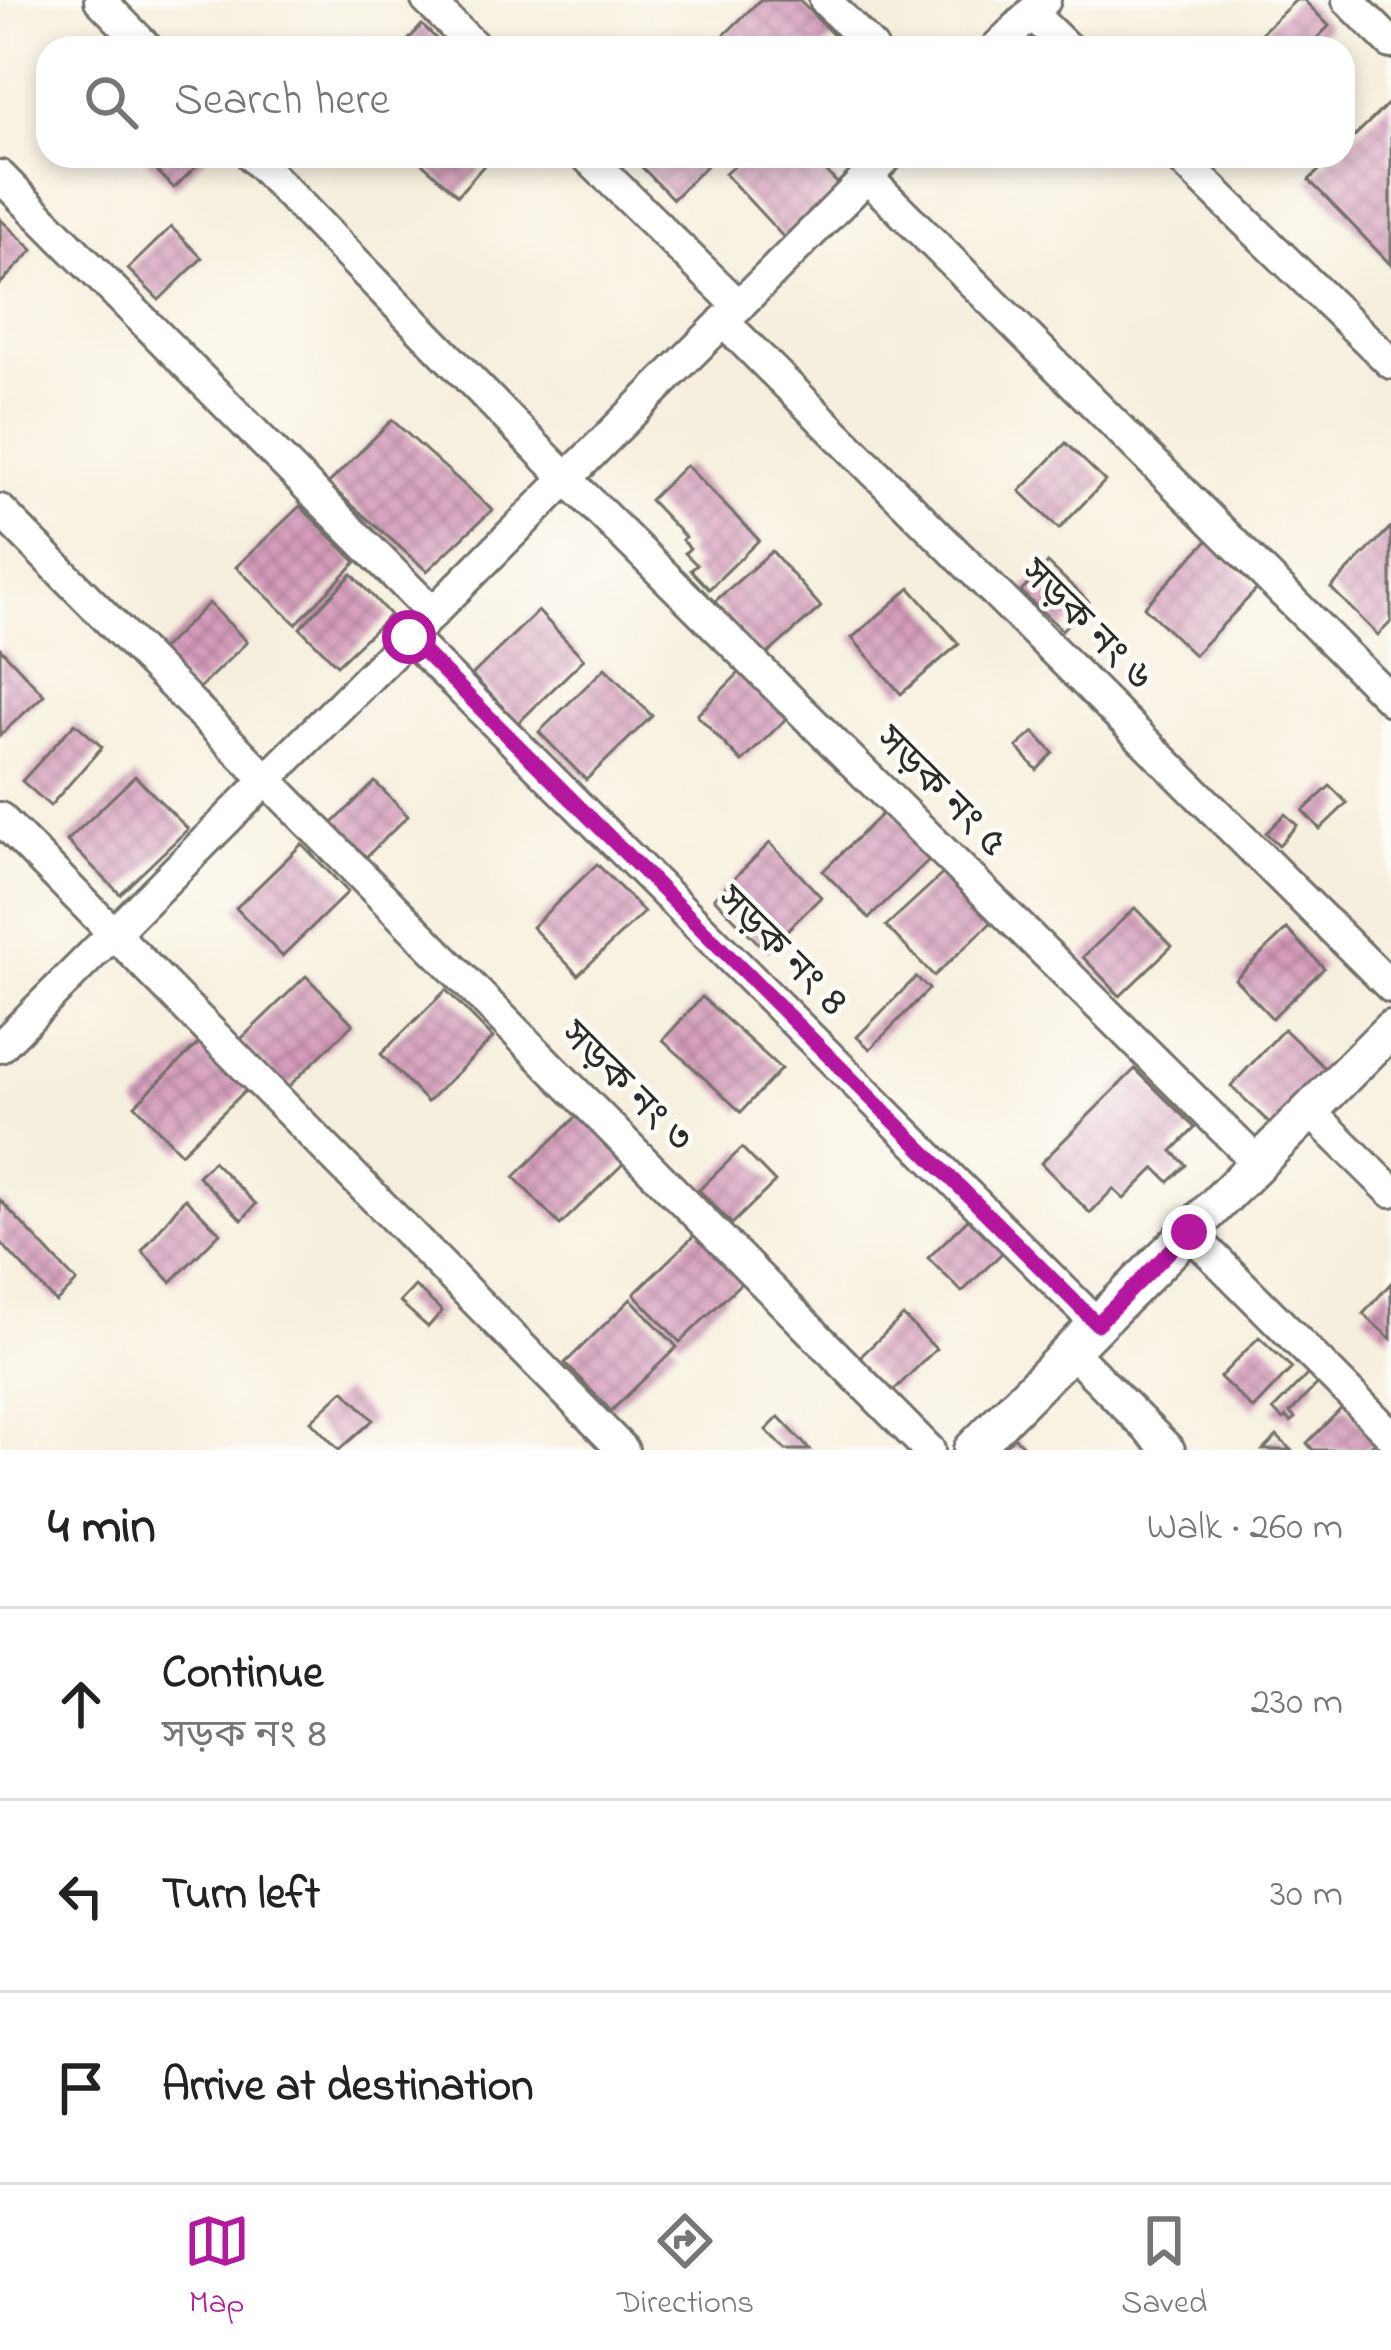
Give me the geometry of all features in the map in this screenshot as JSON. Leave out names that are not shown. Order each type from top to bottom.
[{"type":"street","points":[[100,0],[134,36]]},
{"type":"street","points":[[427,0],[464,36]]},
{"type":"street","points":[[825,0],[860,36]]},
{"type":"street","points":[[1348,0],[1391,43]]},
{"type":"street","points":[[1008,36],[1038,6],[1059,36]]},
{"type":"street","name":"সড়ক নং ৫","points":[[264,168],[567,478],[1258,1163]]},
{"type":"street","name":"সড়ক নং ৬","points":[[597,168],[731,314],[1391,987]]},
{"type":"street","points":[[0,1047],[876,168]]},
{"type":"street","points":[[880,168],[1391,700]]},
{"type":"street","points":[[1190,168],[1391,363]]},
{"type":"street","points":[[0,176],[433,613]]},
{"type":"street","name":"সড়ক নং ৩","points":[[0,510],[929,1450]]},
{"type":"street","name":"সড়ক নং ৪","points":[[409,637],[1097,1324]]},
{"type":"street","points":[[0,818],[622,1450]]},
{"type":"street","points":[[972,1450],[1391,1029]]},
{"type":"street","points":[[1310,1111],[1391,1192]]},
{"type":"street","points":[[1189,1232],[1391,1435]]},
{"type":"street","points":[[1071,1351],[1168,1450]]},
{"type":"building","points":[[760,0],[799,0],[834,36],[723,36]]},
{"type":"building","points":[[1296,0],[1304,0],[1329,26],[1319,36],[1260,34]]},
{"type":"building","points":[[422,25],[433,36],[412,36]]},
{"type":"building","points":[[1391,101],[1391,265],[1309,180],[1322,168],[1355,168],[1355,136]]},
{"type":"building","points":[[154,168],[195,168],[174,188]]},
{"type":"building","points":[[428,168],[482,168],[458,195]]},
{"type":"building","points":[[643,168],[704,168],[673,199]]},
{"type":"building","points":[[731,168],[823,168],[841,187],[788,242],[725,174]]},
{"type":"building","points":[[0,219],[33,250],[0,284]]},
{"type":"building","points":[[171,227],[202,258],[159,300],[128,269]]},
{"type":"building","points":[[392,420],[492,510],[427,571],[328,484]]},
{"type":"building","points":[[1066,443],[1105,481],[1059,529],[1020,491]]},
{"type":"building","points":[[686,465],[759,540],[709,589],[691,570],[697,565],[685,553],[690,548],[682,540],[685,537],[650,500]]},
{"type":"building","points":[[300,506],[356,562],[296,624],[236,567]]},
{"type":"building","points":[[1391,527],[1391,622],[1378,635],[1331,588]]},
{"type":"building","points":[[1208,540],[1258,588],[1194,655],[1144,607]]},
{"type":"building","points":[[772,551],[821,607],[763,658],[714,602]]},
{"type":"building","points":[[1048,563],[1089,602],[1062,630],[1021,592]]},
{"type":"building","points":[[352,574],[390,615],[337,665],[300,628]]},
{"type":"building","points":[[910,588],[959,644],[901,694],[852,638]]},
{"type":"building","points":[[209,603],[247,642],[194,693],[157,654]]},
{"type":"building","points":[[538,611],[584,659],[518,723],[472,675]]},
{"type":"building","points":[[0,648],[44,695],[0,735]]},
{"type":"building","points":[[605,668],[652,716],[586,780],[539,732]]},
{"type":"building","points":[[742,670],[789,716],[742,762],[697,715]]},
{"type":"building","points":[[75,723],[102,747],[50,806],[22,781]]},
{"type":"building","points":[[1034,732],[1053,753],[1037,770],[1017,747]]},
{"type":"building","points":[[135,776],[188,829],[120,894],[67,841]]},
{"type":"building","points":[[375,782],[408,816],[365,858],[332,824]]},
{"type":"building","points":[[1330,786],[1347,803],[1320,829],[1303,811]]},
{"type":"building","points":[[889,807],[935,854],[869,918],[823,871]]},
{"type":"building","points":[[1285,814],[1297,825],[1279,845],[1266,833]]},
{"type":"building","points":[[770,843],[821,897],[766,951],[714,898]]},
{"type":"building","points":[[302,844],[348,892],[282,956],[236,908]]},
{"type":"building","points":[[597,864],[644,912],[578,975],[532,927]]},
{"type":"building","points":[[949,868],[996,918],[934,976],[886,926]]},
{"type":"building","points":[[1135,908],[1172,946],[1120,996],[1083,957]]},
{"type":"building","points":[[1287,929],[1324,968],[1272,1018],[1235,979]]},
{"type":"building","points":[[306,976],[353,1024],[287,1088],[240,1040]]},
{"type":"building","points":[[916,977],[929,989],[870,1049],[857,1037]]},
{"type":"building","points":[[446,990],[493,1038],[427,1102],[381,1054]]},
{"type":"building","points":[[702,997],[781,1069],[741,1112],[663,1040]]},
{"type":"building","points":[[1284,1029],[1330,1073],[1277,1130],[1231,1086]]},
{"type":"building","points":[[201,1041],[247,1089],[181,1153],[135,1105]]},
{"type":"building","points":[[1135,1069],[1195,1128],[1172,1151],[1186,1165],[1169,1182],[1155,1168],[1124,1199],[1113,1189],[1090,1213],[1041,1163]]},
{"type":"building","points":[[580,1113],[626,1161],[560,1225],[514,1177]]},
{"type":"building","points":[[742,1148],[775,1182],[732,1224],[699,1190]]},
{"type":"building","points":[[213,1161],[256,1204],[242,1220],[198,1176]]},
{"type":"building","points":[[185,1198],[220,1233],[171,1282],[142,1251]]},
{"type":"building","points":[[0,1200],[77,1282],[56,1302],[0,1242]]},
{"type":"building","points":[[971,1216],[1005,1250],[962,1292],[928,1258]]},
{"type":"building","points":[[700,1230],[746,1278],[680,1342],[634,1294]]},
{"type":"building","points":[[1391,1283],[1391,1339],[1363,1314]]},
{"type":"building","points":[[415,1286],[442,1311],[428,1327],[400,1302]]},
{"type":"building","points":[[631,1299],[677,1347],[611,1411],[565,1363]]},
{"type":"building","points":[[903,1316],[936,1349],[892,1392],[859,1358]]},
{"type":"building","points":[[1259,1337],[1292,1368],[1253,1409],[1220,1377]]},
{"type":"building","points":[[1308,1374],[1318,1383],[1290,1413],[1295,1418],[1283,1420],[1273,1410]]},
{"type":"building","points":[[344,1390],[373,1420],[339,1450],[311,1421]]},
{"type":"building","points":[[1345,1405],[1378,1439],[1367,1450],[1313,1450],[1307,1443]]},
{"type":"building","points":[[779,1417],[810,1450],[786,1450],[766,1430]]},
{"type":"building","points":[[1277,1436],[1291,1450],[1263,1450]]},
{"type":"building","points":[[1014,1437],[1028,1450],[1001,1450]]},
{"type":"route","points":[[409,637],[1097,1324],[1189,1232]]}]
